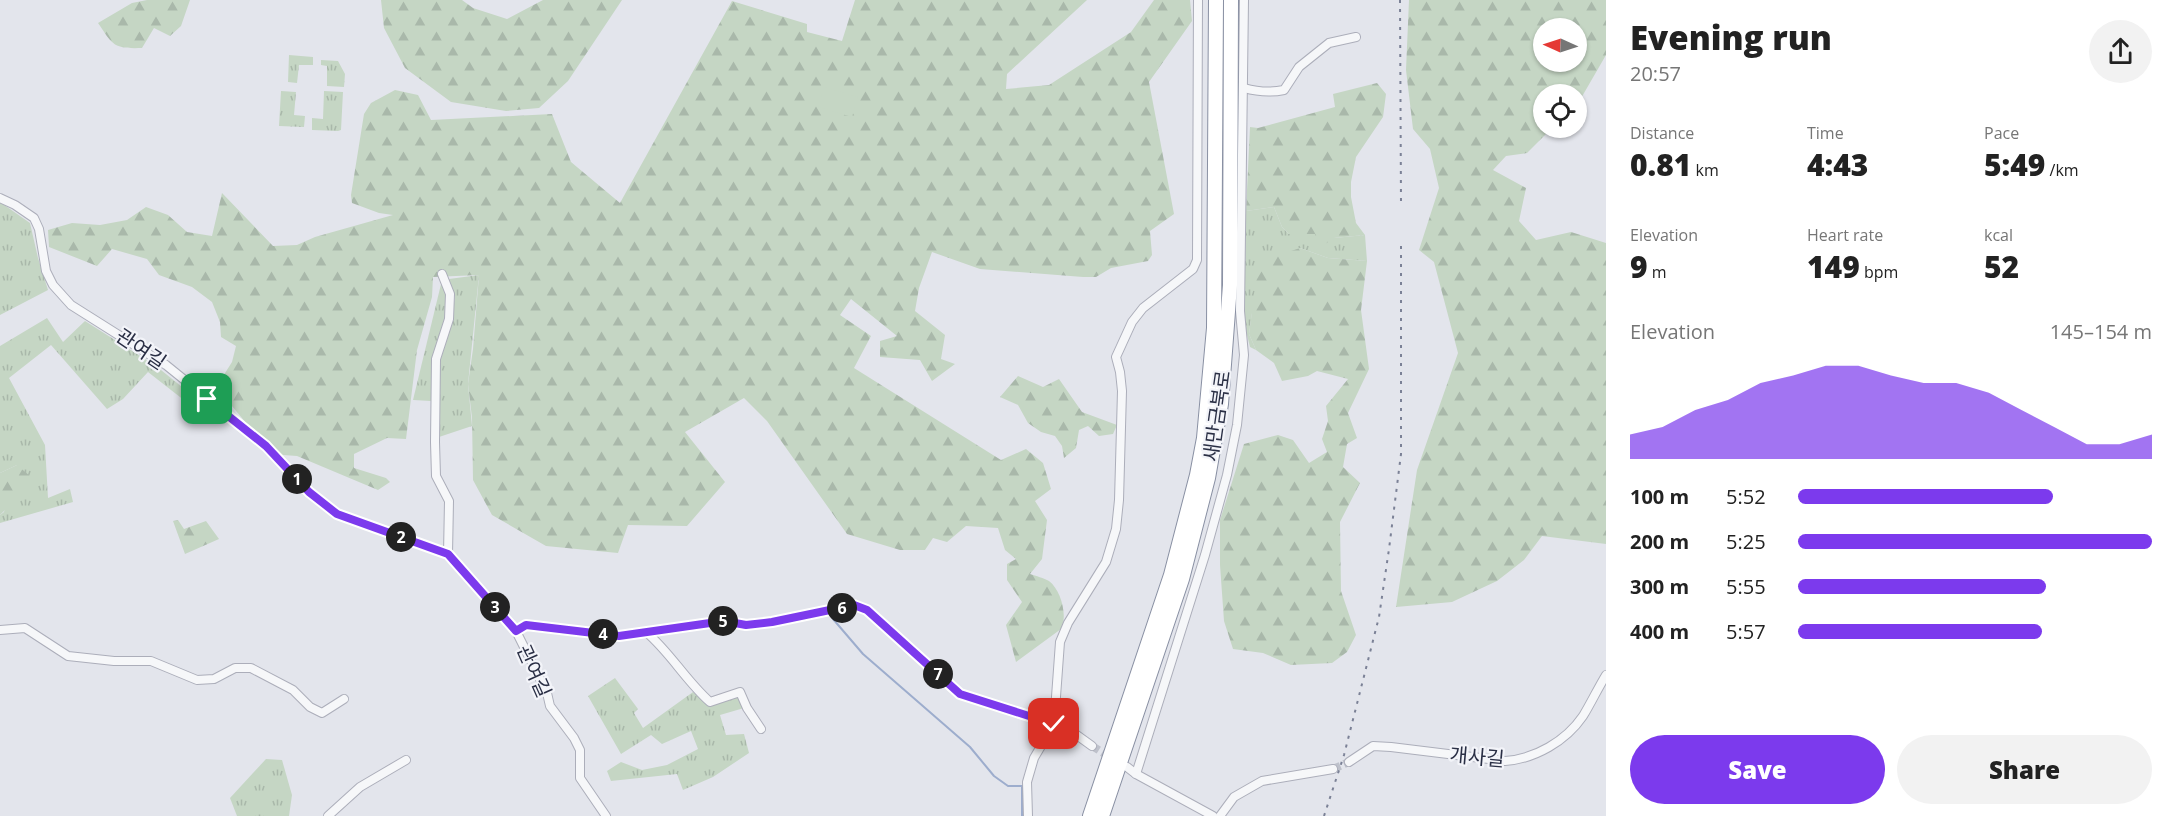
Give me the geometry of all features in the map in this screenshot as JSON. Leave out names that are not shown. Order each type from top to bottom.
[{"type":"highway","name":"새만금북로","points":[[1090,816],[1171,575],[1197,476],[1204,438],[1214,328],[1216,0]]},
{"type":"highway","name":"새만금북로","points":[[1102,816],[1182,579],[1208,478],[1221,404],[1230,285],[1231,0]]},
{"type":"street","points":[[1028,816],[1027,782],[1034,758],[1054,724],[1060,642],[1068,623],[1106,562],[1116,529],[1122,391],[1116,357],[1132,322],[1143,308],[1192,269],[1197,260],[1198,0]]},
{"type":"street","points":[[1136,774],[1205,555],[1227,475],[1237,425],[1244,356],[1240,311],[1244,0]]},
{"type":"street","points":[[1244,88],[1260,92],[1284,90],[1299,67],[1329,43],[1356,37]]},
{"type":"street","name":"관여길","points":[[0,198],[34,218],[39,229],[46,271],[53,285],[71,305],[166,364],[266,446],[309,492],[337,514],[448,554],[516,631],[547,693],[550,706],[574,738],[580,750],[580,778],[606,816]]},
{"type":"street","points":[[442,273],[450,294],[449,319],[436,359],[435,442],[436,476],[449,501],[448,554]]},
{"type":"street","points":[[516,631],[526,625],[619,636],[724,621],[746,625],[772,622],[854,605],[867,610],[960,694],[1067,728],[1092,746]]},
{"type":"street","points":[[0,630],[25,628],[68,656],[114,661],[151,661],[197,680],[214,678],[235,668],[251,668],[293,690],[310,707],[322,713],[344,699]]},
{"type":"street","points":[[646,632],[658,642],[710,702],[740,692],[747,708],[761,729]]},
{"type":"street","name":"개사길","points":[[1349,762],[1372,746],[1505,761],[1535,755],[1560,738],[1582,717],[1606,675]]},
{"type":"street","points":[[328,816],[360,787],[406,760]]},
{"type":"street","points":[[1127,767],[1213,816]]},
{"type":"street","points":[[1220,816],[1234,797],[1262,782],[1333,769]]},
{"type":"green space","points":[[147,0],[190,0],[181,26],[170,36],[154,28],[142,48],[125,48],[111,41],[98,23],[132,3]]},
{"type":"green space","points":[[381,0],[462,0],[473,8],[507,19],[543,0],[622,0],[568,81],[539,108],[506,111],[451,102],[405,68],[384,28]]},
{"type":"green space","points":[[855,0],[1087,0],[1007,74],[1006,89],[1049,85],[1131,32],[1154,0],[1190,0],[1192,21],[1149,82],[1174,214],[1150,231],[1152,255],[1148,261],[1111,268],[1096,277],[1083,277],[980,269],[932,252],[919,288],[915,311],[945,335],[941,359],[955,364],[932,381],[920,360],[880,357],[880,341],[897,336],[851,299],[840,315],[871,336],[854,368],[1001,460],[1026,449],[1043,463],[1051,489],[1035,501],[1047,520],[1042,559],[1030,574],[1049,581],[1057,590],[1064,617],[1061,629],[1016,662],[1006,625],[1022,602],[1007,580],[1007,564],[1016,559],[1005,550],[998,528],[966,526],[947,542],[933,538],[925,550],[900,550],[847,534],[767,421],[744,398],[685,432],[725,482],[687,526],[628,525],[618,553],[546,546],[492,515],[473,480],[472,418],[468,384],[479,275],[433,277],[432,297],[417,350],[406,439],[387,438],[354,454],[354,468],[386,478],[390,482],[378,490],[297,456],[283,455],[246,423],[215,389],[232,362],[236,346],[221,337],[220,322],[212,302],[192,287],[159,275],[147,259],[112,249],[97,266],[49,247],[48,230],[72,223],[100,225],[127,220],[146,207],[168,215],[187,232],[212,236],[222,193],[273,246],[297,245],[315,237],[393,215],[379,213],[352,203],[351,195],[364,114],[371,103],[395,90],[418,95],[431,120],[552,114],[571,162],[620,203],[732,1],[807,24],[807,32],[842,41]]},
{"type":"green space","points":[[1409,0],[1606,0],[1606,55],[1587,88],[1587,84],[1533,84],[1533,138],[1542,138],[1527,153],[1506,156],[1493,170],[1526,188],[1519,221],[1536,240],[1571,232],[1606,243],[1606,544],[1542,536],[1524,560],[1497,581],[1452,602],[1396,607],[1417,470],[1458,353],[1434,262],[1419,250],[1439,188],[1430,149],[1413,129],[1406,70]]},
{"type":"green space","points":[[289,55],[313,57],[313,65],[299,65],[297,83],[288,82]]},
{"type":"green space","points":[[321,60],[338,61],[345,74],[344,87],[327,86],[327,66],[321,65]]},
{"type":"green space","points":[[1377,83],[1386,94],[1383,117],[1356,157],[1351,182],[1351,197],[1356,223],[1365,235],[1334,238],[1319,248],[1315,234],[1289,234],[1282,227],[1274,207],[1246,211],[1250,127],[1258,128],[1335,107],[1333,94]]},
{"type":"green space","points":[[824,87],[858,97],[852,117],[818,107]]},
{"type":"green space","points":[[281,91],[296,92],[294,115],[305,116],[304,127],[279,126]]},
{"type":"green space","points":[[324,91],[343,92],[341,130],[312,130],[312,118],[323,119]]},
{"type":"green space","points":[[0,202],[30,223],[48,290],[0,315]]},
{"type":"green space","points":[[1274,207],[1282,227],[1289,234],[1316,234],[1334,238],[1365,235],[1367,261],[1328,258],[1300,248],[1252,313],[1249,334],[1256,350],[1250,347],[1244,323],[1246,211]]},
{"type":"green space","points":[[1300,248],[1328,258],[1367,261],[1361,310],[1369,369],[1348,413],[1357,438],[1347,444],[1343,467],[1360,483],[1340,522],[1341,591],[1356,635],[1347,652],[1332,663],[1291,665],[1263,653],[1233,649],[1224,621],[1220,520],[1244,444],[1278,435],[1293,440],[1309,463],[1327,452],[1322,439],[1328,421],[1326,406],[1348,379],[1317,371],[1308,376],[1282,381],[1274,363],[1256,350],[1249,334],[1257,274],[1262,265],[1279,255]]},
{"type":"green space","points":[[479,275],[468,384],[472,426],[439,437],[437,385],[440,354],[451,323],[455,297],[449,279]]},
{"type":"green space","points":[[442,280],[448,298],[431,401],[413,400]]},
{"type":"green space","points":[[47,318],[63,342],[85,321],[156,366],[197,399],[194,408],[148,372],[123,399],[107,409],[51,345],[9,378],[45,445],[48,498],[70,489],[73,502],[0,523],[0,515],[4,512],[17,465],[0,473],[0,346]]},
{"type":"green space","points":[[1018,376],[1043,387],[1059,379],[1082,412],[1117,425],[1113,434],[1099,436],[1088,426],[1079,430],[1076,448],[1064,458],[1062,446],[1055,436],[1041,432],[1028,423],[1018,405],[1000,397]]},
{"type":"green space","points":[[17,465],[31,477],[22,493],[0,515],[0,473]]},
{"type":"green space","points":[[178,520],[184,529],[206,521],[219,539],[185,554],[173,521]]},
{"type":"green space","points":[[615,678],[638,709],[634,713],[643,728],[693,692],[711,706],[738,696],[744,708],[720,715],[726,735],[744,734],[749,753],[713,777],[683,790],[677,774],[611,781],[607,771],[621,762],[642,770],[667,765],[698,749],[691,731],[662,744],[651,735],[621,754],[588,696]]},
{"type":"green space","points":[[266,759],[282,760],[292,795],[289,816],[237,816],[230,798]]},
{"type":"waterway","points":[[833,619],[863,654],[970,747],[994,776],[1008,786],[1022,786],[1022,816]]},
{"type":"tunnel","points":[[1092,746],[1113,759]]},
{"type":"tunnel","points":[[1333,769],[1349,762]]},
{"type":"railway","points":[[1400,0],[1401,204]]},
{"type":"railway","points":[[1324,816],[1344,755],[1379,617],[1389,549],[1401,454],[1401,243]]},
{"type":"route","points":[[207,399],[266,446],[309,492],[337,514],[448,554],[516,631],[526,625],[619,636],[724,621],[746,625],[772,622],[854,605],[867,610],[960,694],[1054,724]]}]
